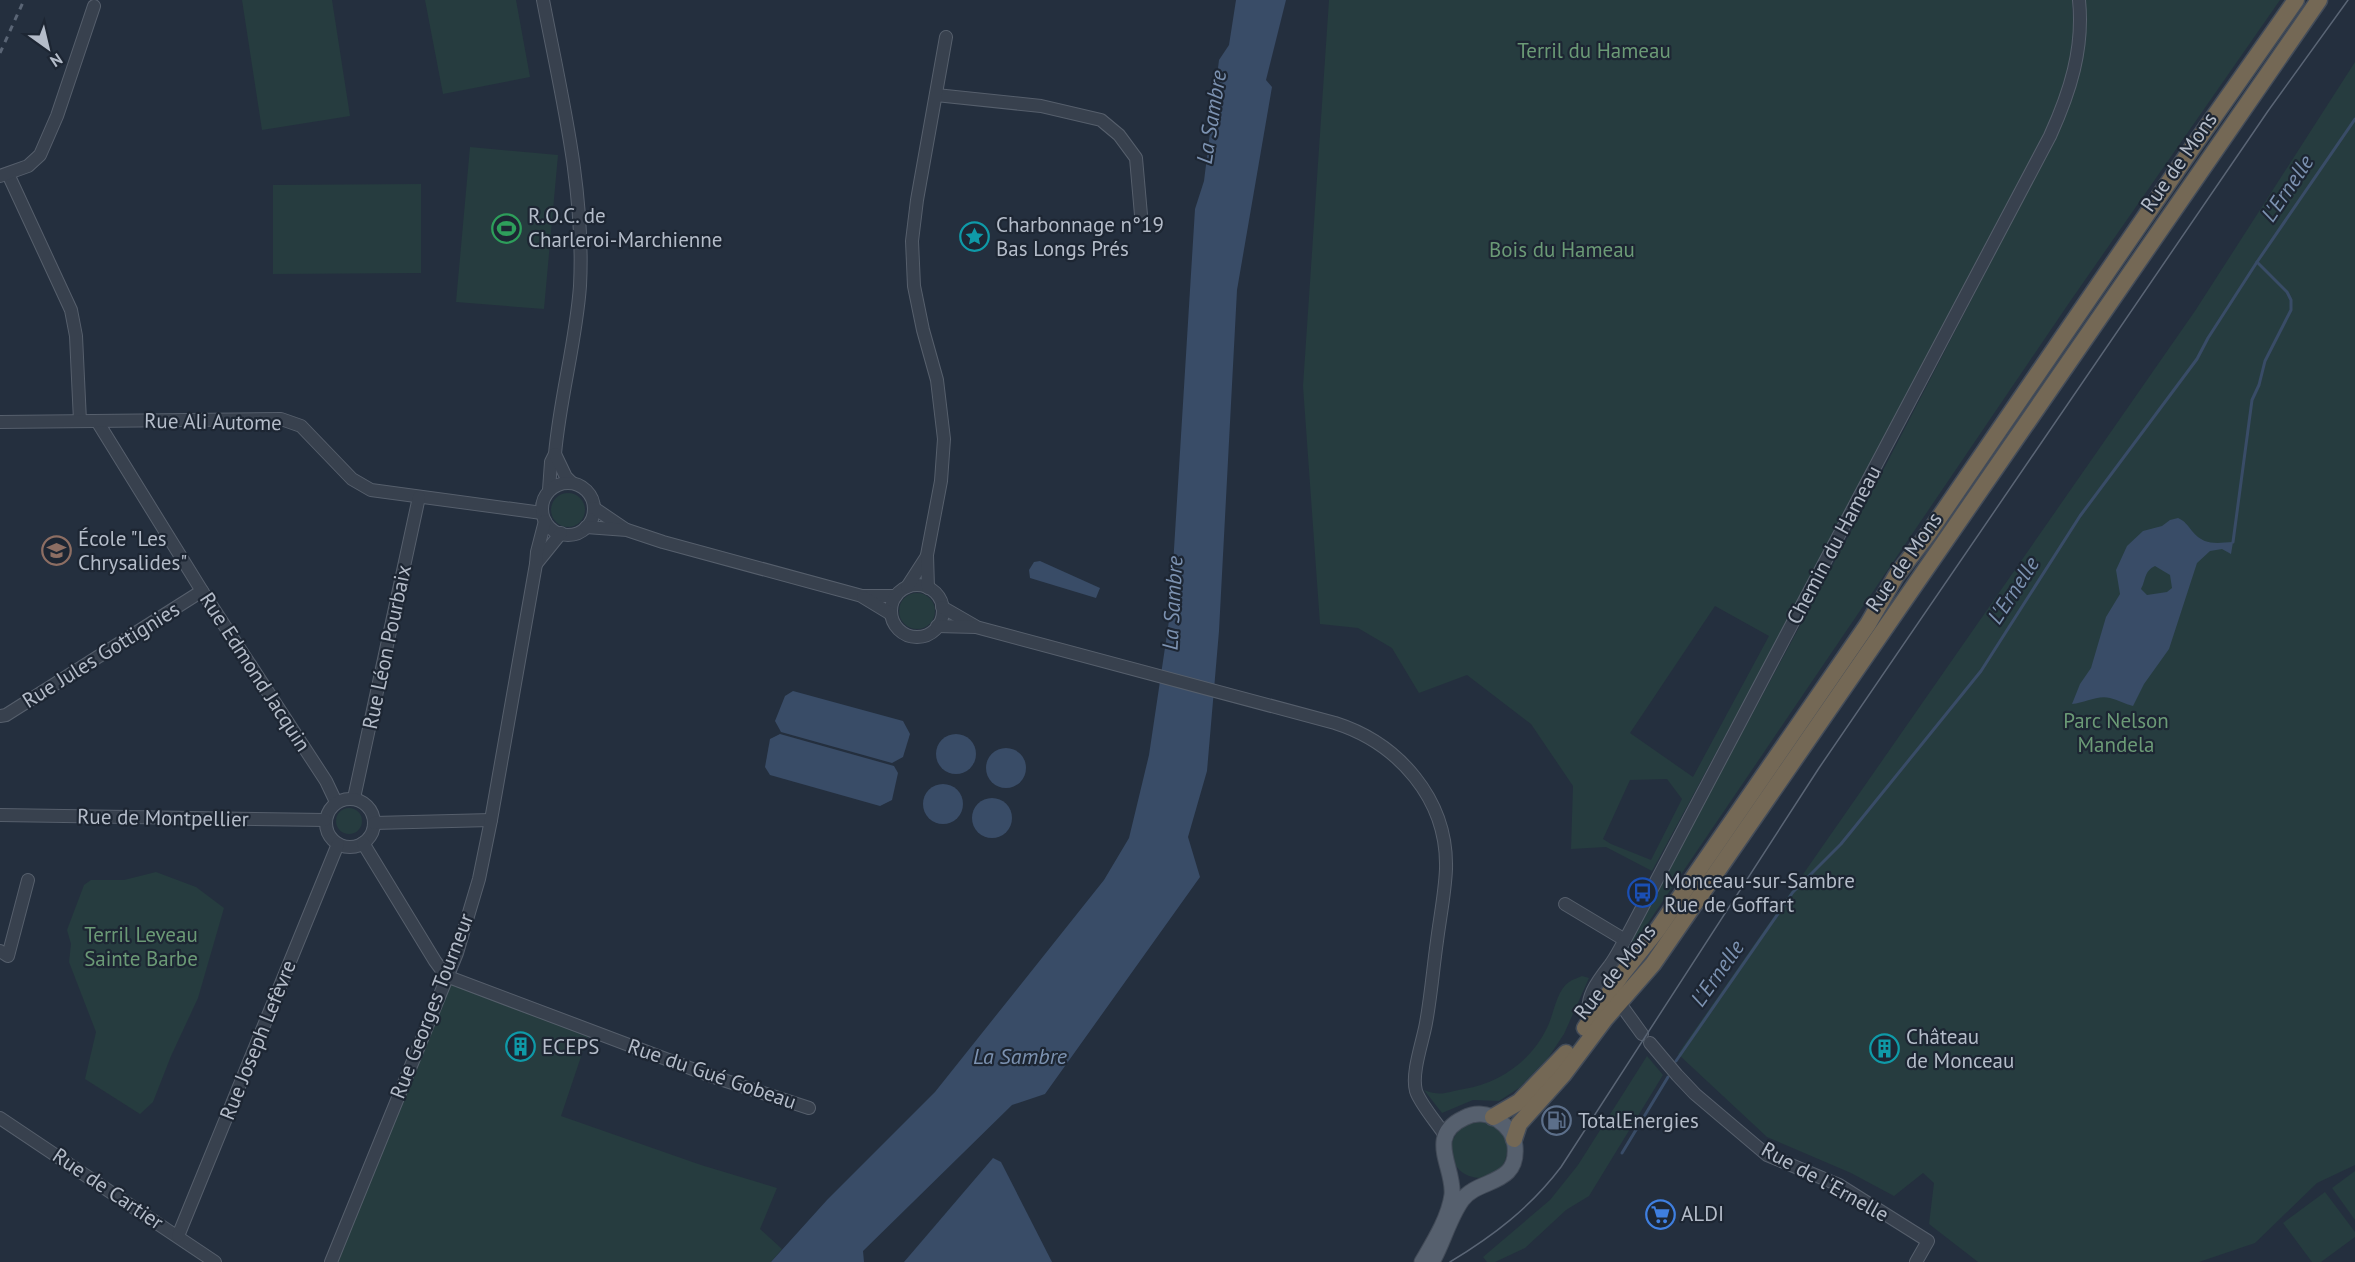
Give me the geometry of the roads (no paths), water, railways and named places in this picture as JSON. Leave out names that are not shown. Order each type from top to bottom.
[{"type":"highway","name":"Rue de Mons","points":[[1514,1139],[1519,1124],[1563,1075],[1615,996],[1633,960],[1658,929],[1868,624],[1896,576],[1935,524],[2296,0]]},
{"type":"highway","name":"Rue de Mons","points":[[1493,1117],[1519,1102],[1558,1064],[1591,1019],[1653,964],[1694,908],[2319,0]]},
{"type":"main road","name":"Rue de Mons","points":[[1455,1123],[1469,1115],[1485,1114],[1493,1117]]},
{"type":"main road","points":[[1493,1117],[1509,1130],[1514,1139]]},
{"type":"main road","points":[[1422,1262],[1447,1212],[1452,1196],[1452,1184],[1443,1149],[1446,1137],[1455,1123]]},
{"type":"main road","name":"Rue de Mons","points":[[1432,1262],[1461,1202],[1470,1192],[1498,1181],[1508,1171],[1515,1156],[1514,1139]]},
{"type":"main road","points":[[1448,1168],[1464,1182],[1474,1186],[1485,1185]]},
{"type":"street","points":[[543,0],[576,177],[580,230],[577,324],[555,454],[551,462],[549,490],[542,504],[544,517],[551,528],[561,533],[576,533],[586,528],[627,530]]},
{"type":"street","name":"Chemin du Hameau","points":[[1591,1019],[1587,1012],[1588,1002],[1603,971],[1610,965],[1625,940],[2050,136],[2062,109],[2079,54],[2079,0]]},
{"type":"street","points":[[80,421],[76,336],[71,310],[4,175],[28,166],[40,155],[57,116],[94,6]]},
{"type":"street","points":[[928,588],[927,555],[941,482],[943,430],[938,380],[923,330],[914,286],[912,242],[917,200],[946,37]]},
{"type":"street","points":[[936,95],[1041,106],[1101,120],[1119,135],[1136,159],[1141,215]]},
{"type":"street","name":"Rue Ali Autome","points":[[0,422],[281,419],[301,426],[352,479],[371,490],[544,517]]},
{"type":"street","name":"Rue Edmond Jacquin","points":[[97,421],[202,591],[326,781],[336,802]]},
{"type":"street","points":[[555,454],[572,483]]},
{"type":"street","points":[[549,490],[559,484],[572,483],[588,492],[594,508],[593,516],[586,528]]},
{"type":"street","name":"Rue Léon Pourbaix","points":[[354,798],[419,497]]},
{"type":"street","points":[[594,508],[627,530],[663,542],[862,596],[896,596]]},
{"type":"street","name":"Rue Georges Tourneur","points":[[331,1262],[457,953],[482,871],[544,517]]},
{"type":"street","name":"Rue Georges Tourneur","points":[[536,564],[561,533]]},
{"type":"street","points":[[891,614],[896,596],[907,587],[927,555]]},
{"type":"street","points":[[862,596],[891,614],[897,627],[910,636],[925,635],[937,626],[940,620],[942,607],[938,596],[928,588],[918,585],[907,587]]},
{"type":"street","name":"Rue Jules Gottignies","points":[[0,716],[6,715],[202,591]]},
{"type":"street","points":[[942,607],[976,627]]},
{"type":"street","points":[[937,626],[976,627],[1335,723],[1372,739],[1401,761],[1415,777],[1432,805],[1443,836],[1446,867],[1427,1020],[1415,1078],[1416,1090],[1446,1137]]},
{"type":"street","points":[[354,798],[370,808],[374,823],[371,835],[363,843],[354,847],[338,844],[329,836],[325,820],[328,810],[336,802],[354,798]]},
{"type":"street","name":"Rue de Montpellier","points":[[0,815],[325,820]]},
{"type":"street","points":[[374,823],[491,820]]},
{"type":"street","points":[[363,843],[446,976]]},
{"type":"street","name":"Rue Joseph Lefèvre","points":[[178,1236],[338,844]]},
{"type":"street","points":[[0,951],[8,956],[28,880]]},
{"type":"street","points":[[1565,904],[1625,940]]},
{"type":"street","points":[[1617,953],[1623,958],[1633,960]]},
{"type":"street","points":[[1610,965],[1615,996]]},
{"type":"street","name":"Rue du Gué Gobeau","points":[[446,976],[711,1076],[809,1108]]},
{"type":"street","name":"Rue de l'Ernelle","points":[[1615,996],[1646,1039],[1695,1094],[1767,1155],[1839,1185],[1928,1241],[1916,1262]]},
{"type":"street","points":[[1433,1115],[1455,1123]]},
{"type":"street","name":"Rue de Cartier","points":[[0,1118],[215,1262]]},
{"type":"water","name":"La Sambre","points":[[1236,0],[1286,0],[1266,80],[1272,87],[1237,290],[1219,631],[1207,771],[1188,837],[1200,877],[1045,1094],[1012,1105],[863,1251],[864,1262],[771,1262],[827,1200],[935,1092],[1104,880],[1129,838],[1149,755],[1170,614],[1195,209],[1204,181],[1219,60],[1229,45]]},
{"type":"water","points":[[2180,519],[2197,536],[2206,541],[2233,542],[2231,554],[2222,549],[2210,551],[2197,563],[2169,649],[2144,684],[2133,706],[2105,697],[2072,704],[2080,684],[2091,668],[2106,617],[2120,594],[2116,570],[2127,546],[2143,531],[2162,526],[2170,520]],"holes":[[[2155,566],[2170,575],[2172,588],[2167,592],[2147,595],[2141,589],[2147,573]]]},
{"type":"water","points":[[1040,561],[1100,588],[1096,598],[1030,578],[1029,570],[1034,562]]},
{"type":"water","points":[[793,691],[903,721],[910,734],[903,757],[892,763],[781,732],[775,721],[785,696]]},
{"type":"water","points":[[780,734],[894,766],[898,773],[892,800],[880,806],[770,775],[765,767],[770,739]]},
{"type":"water","points":[[956,734],[970,740],[976,754],[970,768],[956,774],[942,768],[936,754],[942,740]]},
{"type":"water","points":[[1006,748],[1020,754],[1026,768],[1020,782],[1006,788],[992,782],[986,768],[992,754]]},
{"type":"water","points":[[943,784],[957,790],[963,804],[957,818],[943,824],[929,818],[923,804],[929,790]]},
{"type":"water","points":[[992,798],[1006,804],[1012,818],[1006,832],[992,838],[978,832],[972,818],[978,804]]},
{"type":"water","points":[[993,1158],[1001,1162],[1052,1262],[904,1262]]},
{"type":"waterway","name":"L'Ernelle","points":[[1676,1061],[1793,892],[1841,844],[1981,671],[2080,516],[2197,359],[2257,262],[2355,119]]},
{"type":"waterway","points":[[2233,542],[2252,400],[2259,385],[2265,361],[2291,310],[2291,300],[2287,292],[2257,262]]},
{"type":"waterway","name":"L'Ernelle","points":[[1622,1153],[1668,1077]]},
{"type":"tram line","points":[[1450,1262],[1510,1220],[1537,1195],[1561,1167],[1819,768],[2268,111],[2348,0]]},
{"type":"railway","points":[[0,53],[24,0]]},
{"type":"place","name":"R.O.C. de Charleroi-Marchienne","points":[[507,228]]},
{"type":"place","name":"Charbonnage n°19 Bas Longs Prés","points":[[975,237]]},
{"type":"place","name":"École \"Les Chrysalides\"","points":[[57,551]]},
{"type":"place","name":"Monceau-sur-Sambre Rue de Goffart","points":[[1643,893]]},
{"type":"place","name":"ECEPS","points":[[521,1047]]},
{"type":"place","name":"Château de Monceau","points":[[1885,1049]]},
{"type":"place","name":"TotalEnergies","points":[[1557,1121]]},
{"type":"place","name":"ALDI","points":[[1660,1214]]},
{"type":"park label","name":"Terril du Hameau","points":[[1594,51]]},
{"type":"park label","name":"Bois du Hameau","points":[[1562,250]]},
{"type":"park label","name":"Parc Nelson Mandela","points":[[2116,733]]},
{"type":"park label","name":"Terril Leveau Sainte Barbe","points":[[141,947]]}]
